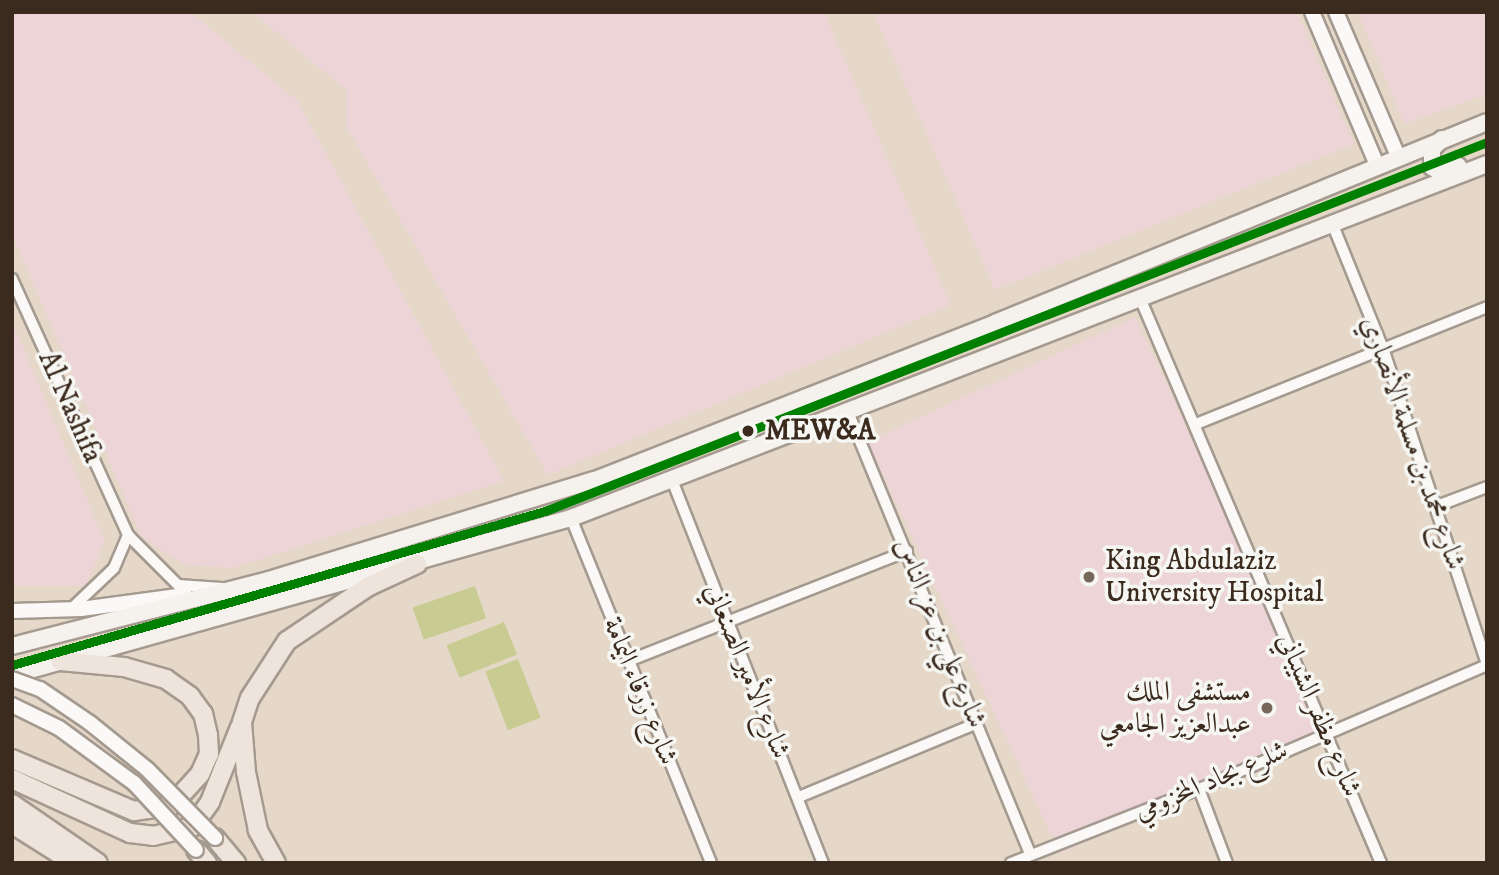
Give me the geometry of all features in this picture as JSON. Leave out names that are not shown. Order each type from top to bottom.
[{"type":"main road","points":[[12,646],[232,589],[595,480],[995,323],[1377,164],[1487,122]]},
{"type":"main road","points":[[1442,139],[1429,159],[1439,171],[1487,155]]},
{"type":"main road","points":[[12,677],[60,661],[417,564],[571,518],[1487,164]]},
{"type":"main road","points":[[12,779],[130,833],[153,836],[192,827],[210,802],[268,665],[287,641],[369,586],[417,564]]},
{"type":"main road","points":[[12,759],[134,811],[171,806],[200,774],[209,754],[208,735],[203,714],[190,696],[166,679],[124,667],[60,661]]},
{"type":"main road","points":[[242,722],[258,830],[276,863]]},
{"type":"main road","points":[[12,804],[99,863]]},
{"type":"main road","points":[[12,824],[74,863]]},
{"type":"main road","points":[[215,838],[236,863]]},
{"type":"street","points":[[1312,12],[1377,164]]},
{"type":"street","points":[[1336,12],[1398,156]]},
{"type":"street","name":"شارع محمد بن مسلمة الأنصاري","points":[[1332,223],[1384,351],[1487,665]]},
{"type":"street","name":"Al Nashifa","points":[[12,279],[128,535]]},
{"type":"street","name":"شارع مظفر الشيباني","points":[[1140,298],[1381,863]]},
{"type":"street","points":[[1196,424],[1384,351],[1487,307]]},
{"type":"street","name":"شارع علي بن عز الناس","points":[[848,412],[1031,855]]},
{"type":"street","name":"شارع الأمير الصنعاني","points":[[672,480],[725,621],[799,797],[823,863]]},
{"type":"street","points":[[1437,506],[1487,487]]},
{"type":"street","name":"شارع زرقاء اليمامة","points":[[571,518],[711,863]]},
{"type":"street","points":[[71,609],[114,568],[128,535],[178,585],[232,589]]},
{"type":"street","points":[[628,661],[907,551]]},
{"type":"street","points":[[12,611],[71,609],[232,589]]},
{"type":"street","name":"شلرع بجاد المخزومي","points":[[1012,863],[1199,789],[1326,732],[1487,665]]},
{"type":"street","points":[[12,677],[40,689],[90,723],[147,769],[215,838]]},
{"type":"street","points":[[12,705],[59,728],[134,783],[202,856]]},
{"type":"street","points":[[799,797],[975,724]]},
{"type":"street","points":[[1199,789],[1227,863]]},
{"type":"shaded area","points":[[12,12],[190,12],[297,100],[504,481],[233,568],[185,565],[142,538],[12,234]]},
{"type":"shaded area","points":[[252,12],[824,12],[951,305],[548,475],[346,126],[346,90]]},
{"type":"shaded area","points":[[873,12],[1297,12],[1354,144],[995,290]]},
{"type":"shaded area","points":[[1358,12],[1487,12],[1487,94],[1404,124]]},
{"type":"shaded area","name":"King Abdulaziz University Hospital","points":[[1135,317],[1327,729],[1060,854],[868,442]]},
{"type":"shaded area","points":[[12,321],[105,542],[85,586],[12,586]]},
{"type":"green space","points":[[475,586],[486,618],[424,640],[413,607]]},
{"type":"green space","points":[[504,622],[517,654],[460,678],[447,645]]},
{"type":"green space","points":[[518,659],[541,718],[508,730],[485,672]]},
{"type":"transit line","points":[[12,665],[545,511],[1487,142]]},
{"type":"place","name":"MEW&A","points":[[748,431]]},
{"type":"place","name":"King Abdulaziz University Hospital","points":[[1089,577]]},
{"type":"place","name":"مستشفى الملك عبدالعزيز الجامعي","points":[[1267,708]]}]
